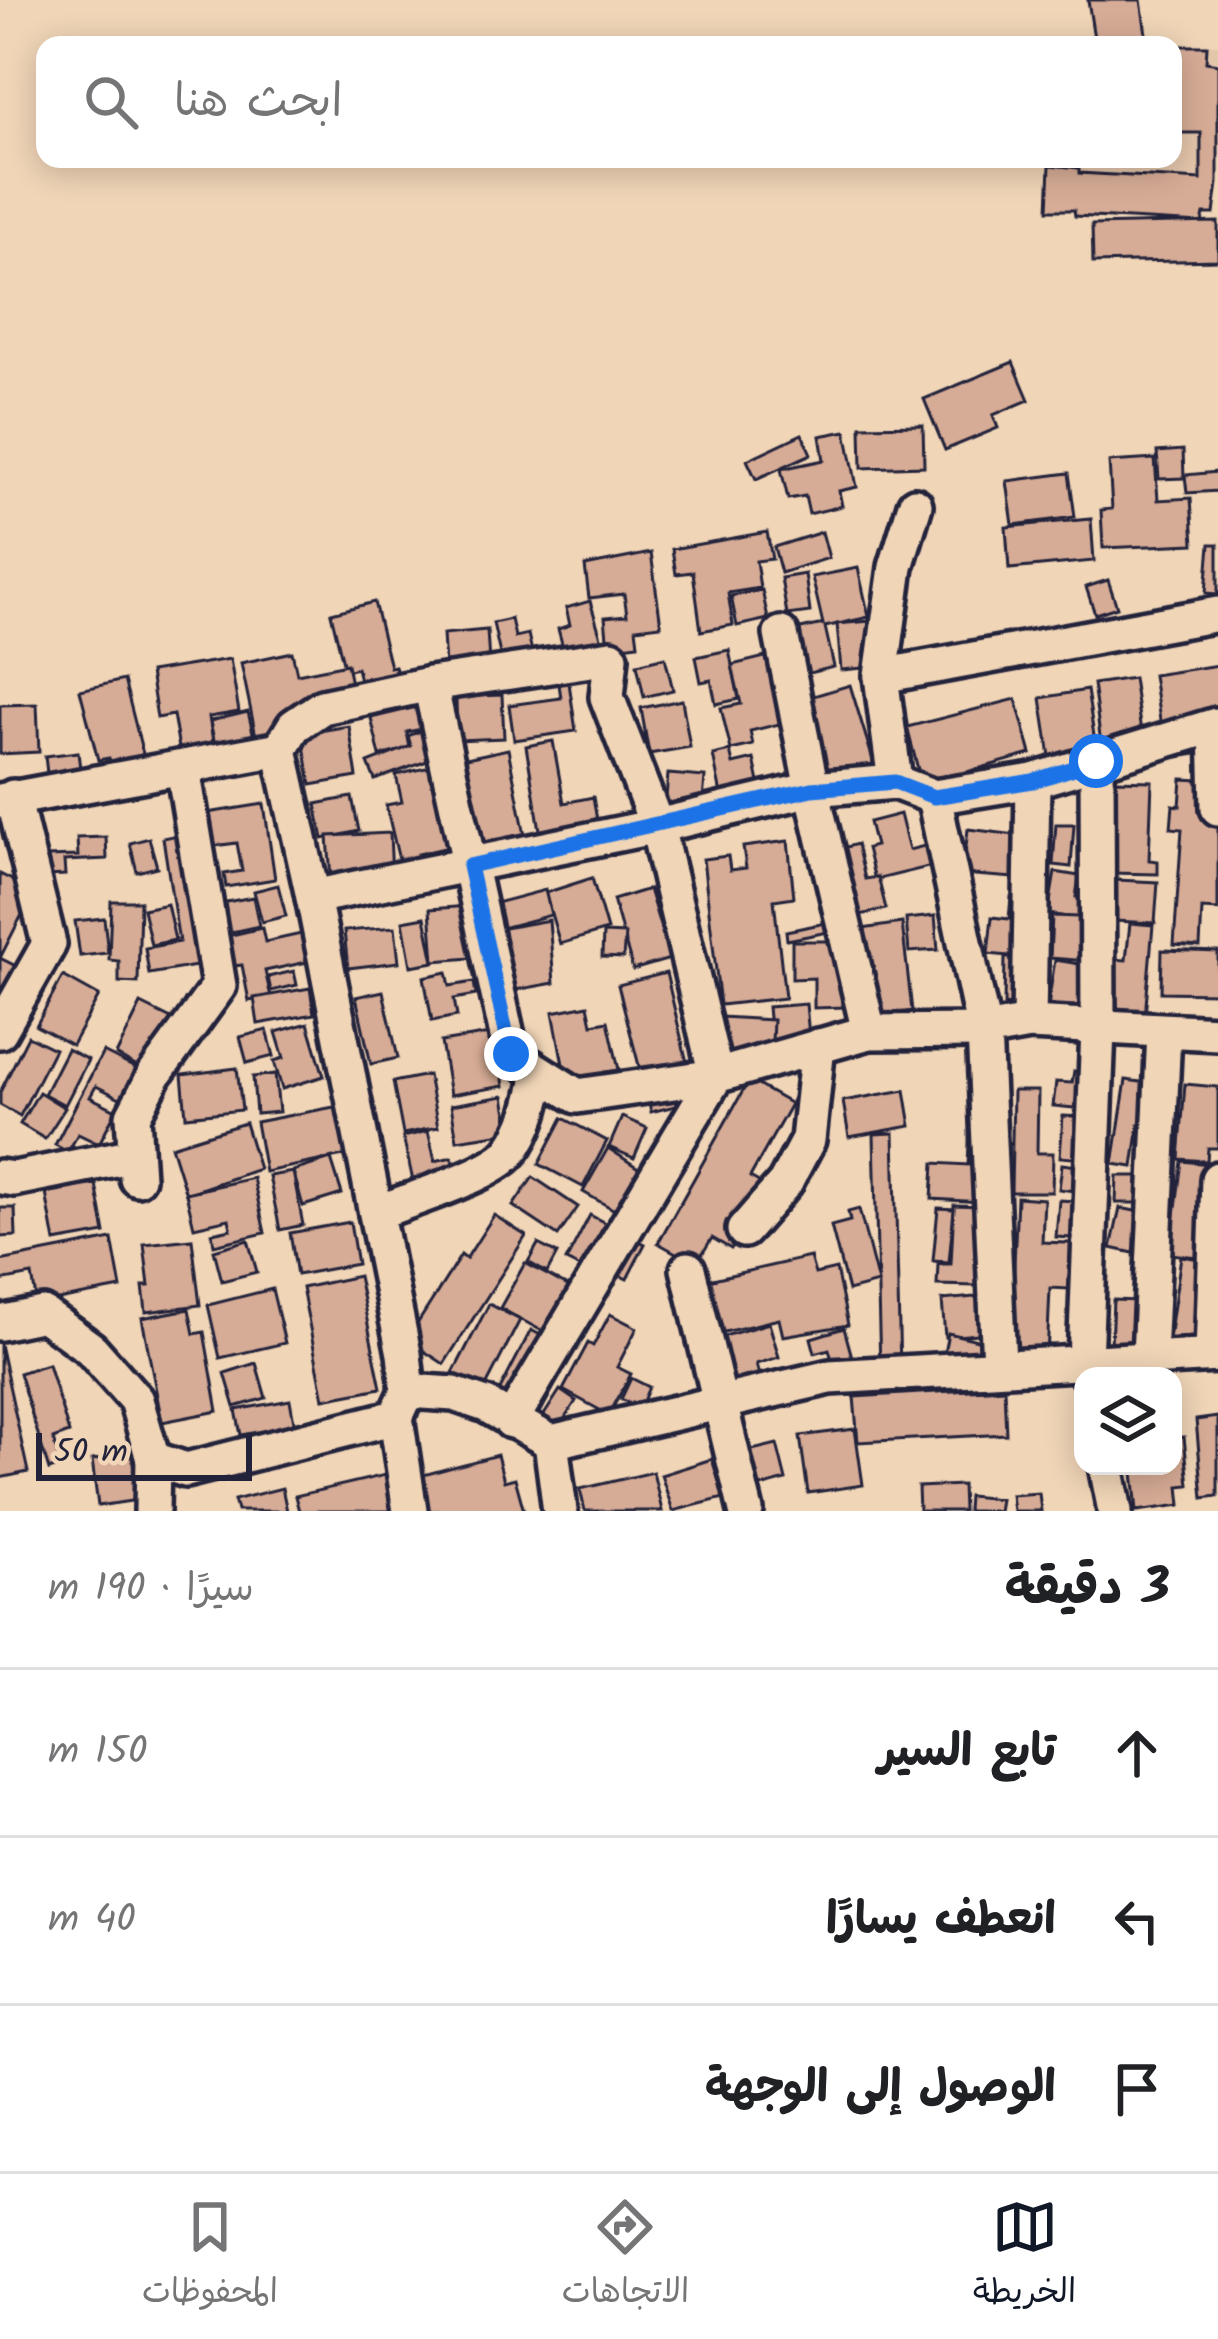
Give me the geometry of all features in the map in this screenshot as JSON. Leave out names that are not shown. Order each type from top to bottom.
[{"type":"street","points":[[895,782],[881,676],[896,567],[915,505]]},
{"type":"street","points":[[881,676],[1218,614]]},
{"type":"street","points":[[781,634],[869,1032]]},
{"type":"street","points":[[410,1511],[402,1404],[376,1213],[280,749],[295,726],[322,707],[430,684],[611,658],[607,697],[657,826],[716,1076],[511,1421]]},
{"type":"street","points":[[430,684],[511,1054],[577,1096]]},
{"type":"street","points":[[313,897],[812,789],[895,782],[934,797],[1033,781],[1216,725],[1218,808]]},
{"type":"street","points":[[0,1031],[49,944],[6,799],[280,749]]},
{"type":"street","points":[[1086,1367],[1097,1029],[1096,761]]},
{"type":"street","points":[[0,1177],[136,1166],[133,1116],[154,1074],[219,986],[183,767]]},
{"type":"street","points":[[1029,1024],[1033,781]]},
{"type":"street","points":[[934,797],[984,1031],[999,1365]]},
{"type":"street","points":[[530,1118],[577,1096],[716,1076],[869,1032],[984,1031],[1029,1024],[1218,1034]]},
{"type":"street","points":[[1150,1357],[1164,1032]]},
{"type":"street","points":[[744,1230],[785,1183],[808,1139],[818,1046]]},
{"type":"street","points":[[376,1213],[489,1168],[508,1155],[530,1118],[540,1073]]},
{"type":"street","points":[[1097,1367],[1150,1357],[1215,1355],[1218,1179]]},
{"type":"street","points":[[688,1269],[746,1511]]},
{"type":"street","points":[[0,1323],[43,1314],[92,1349],[136,1400],[153,1459],[152,1511]]},
{"type":"street","points":[[153,1459],[186,1470],[402,1404],[454,1394],[551,1442],[830,1377],[999,1365],[1074,1368]]},
{"type":"street","points":[[551,1442],[560,1511]]},
{"type":"street","points":[[1108,1475],[1115,1511]]},
{"type":"shaded area","points":[[1182,44],[1218,44],[1218,183],[1202,223],[1075,216],[1074,210],[1048,210],[1050,168],[1182,168]]},
{"type":"building","points":[[1088,0],[1141,0],[1146,36],[1094,36]]},
{"type":"building","points":[[1182,46],[1207,46],[1206,62],[1218,64],[1214,214],[1204,214],[1202,223],[1075,216],[1074,210],[1048,210],[1050,168],[1201,180],[1201,133],[1182,133]]},
{"type":"building","points":[[1218,222],[1218,260],[1093,263],[1092,225]]},
{"type":"building","points":[[1013,362],[1029,400],[993,415],[998,428],[945,450],[924,399]]},
{"type":"building","points":[[923,425],[924,466],[862,468],[861,426]]},
{"type":"building","points":[[846,431],[857,487],[839,491],[842,506],[809,514],[805,496],[788,499],[781,469],[824,460],[820,436]]},
{"type":"building","points":[[802,434],[811,454],[756,479],[747,460]]},
{"type":"building","points":[[1183,450],[1184,478],[1159,479],[1157,452]]},
{"type":"building","points":[[1155,459],[1158,500],[1191,498],[1194,544],[1103,548],[1101,510],[1112,509],[1109,462]]},
{"type":"building","points":[[1218,472],[1218,491],[1187,493],[1185,475]]},
{"type":"building","points":[[1069,473],[1075,517],[1013,525],[1007,481]]},
{"type":"building","points":[[1091,519],[1094,561],[1009,569],[1006,527]]},
{"type":"building","points":[[767,532],[772,559],[756,561],[760,588],[728,593],[733,625],[701,631],[693,572],[676,574],[672,549]]},
{"type":"building","points":[[822,532],[829,558],[781,573],[774,547]]},
{"type":"building","points":[[1210,544],[1218,544],[1218,594],[1206,593]]},
{"type":"building","points":[[651,553],[661,625],[636,628],[638,644],[608,648],[605,617],[627,615],[624,594],[589,598],[585,566]]},
{"type":"building","points":[[858,568],[869,617],[825,627],[834,667],[801,675],[792,631],[823,624],[812,577]]},
{"type":"building","points":[[805,574],[810,612],[787,615],[781,578]]},
{"type":"building","points":[[1108,580],[1117,607],[1095,614],[1086,587]]},
{"type":"building","points":[[762,590],[768,619],[737,626],[731,596]]},
{"type":"building","points":[[590,601],[605,651],[567,662],[558,629],[570,625],[566,608]]},
{"type":"building","points":[[374,602],[403,700],[367,709],[357,668],[345,671],[331,613]]},
{"type":"building","points":[[511,619],[515,637],[528,634],[536,670],[505,677],[493,623]]},
{"type":"building","points":[[871,621],[875,667],[841,670],[837,624]]},
{"type":"building","points":[[487,630],[490,680],[446,683],[443,634]]},
{"type":"building","points":[[729,650],[739,699],[716,704],[711,680],[701,682],[696,657]]},
{"type":"building","points":[[292,652],[297,674],[347,664],[357,715],[256,736],[241,663]]},
{"type":"building","points":[[773,655],[788,722],[750,731],[753,745],[731,750],[721,708],[741,704],[732,665]]},
{"type":"building","points":[[665,657],[673,690],[644,697],[637,664]]},
{"type":"building","points":[[230,659],[239,712],[209,717],[215,754],[181,759],[173,715],[157,718],[150,672]]},
{"type":"building","points":[[1218,665],[1218,757],[1214,751],[1166,759],[1153,675]]},
{"type":"building","points":[[1133,678],[1143,745],[1102,751],[1093,684]]},
{"type":"building","points":[[124,680],[146,766],[113,774],[109,758],[98,760],[80,690]]},
{"type":"building","points":[[569,683],[576,731],[514,740],[509,705],[561,698],[559,684]]},
{"type":"building","points":[[850,685],[877,773],[827,789],[800,700]]},
{"type":"building","points":[[1087,690],[1097,755],[1051,763],[1041,698]]},
{"type":"building","points":[[502,695],[504,738],[457,740],[456,697]]},
{"type":"building","points":[[1016,699],[1031,754],[970,771],[975,788],[926,800],[907,727]]},
{"type":"building","points":[[682,700],[690,747],[649,754],[641,708]]},
{"type":"building","points":[[37,704],[39,752],[0,754],[0,705]]},
{"type":"building","points":[[421,706],[427,728],[407,732],[410,748],[380,756],[371,718]]},
{"type":"building","points":[[248,712],[259,758],[220,768],[210,721]]},
{"type":"building","points":[[349,726],[357,777],[311,785],[302,734]]},
{"type":"building","points":[[427,728],[438,757],[375,780],[368,763],[411,746],[408,736]]},
{"type":"building","points":[[553,741],[564,803],[593,797],[599,832],[542,842],[526,746]]},
{"type":"building","points":[[508,749],[525,835],[479,845],[462,759]]},
{"type":"building","points":[[730,751],[733,764],[754,759],[763,801],[724,809],[713,755]]},
{"type":"building","points":[[78,752],[82,786],[49,791],[45,756]]},
{"type":"building","points":[[434,766],[453,846],[418,854],[422,868],[402,873],[386,805],[402,802],[396,775]]},
{"type":"building","points":[[668,774],[705,777],[702,813],[665,810]]},
{"type":"building","points":[[1182,779],[1218,781],[1218,910],[1202,909],[1200,947],[1174,945],[1182,829],[1171,828],[1173,805],[1180,806]]},
{"type":"building","points":[[1114,780],[1152,781],[1149,860],[1158,861],[1158,874],[1111,873]]},
{"type":"building","points":[[352,797],[359,831],[323,839],[316,804]]},
{"type":"building","points":[[264,804],[275,879],[226,887],[224,874],[242,871],[237,843],[206,847],[201,814]]},
{"type":"building","points":[[900,814],[909,850],[940,842],[945,863],[875,880],[867,848],[875,846],[869,822]]},
{"type":"building","points":[[1056,824],[1074,824],[1071,867],[1053,865]]},
{"type":"building","points":[[968,829],[1042,838],[1029,958],[988,954],[992,917],[1009,919],[1011,897],[1025,899],[1028,879],[963,874]]},
{"type":"building","points":[[188,833],[208,964],[149,974],[145,948],[179,942],[163,838]]},
{"type":"building","points":[[390,833],[392,878],[331,881],[328,836]]},
{"type":"building","points":[[106,837],[107,859],[64,861],[65,875],[47,876],[46,857],[78,856],[77,838]]},
{"type":"building","points":[[149,838],[157,867],[137,872],[130,843]]},
{"type":"building","points":[[788,841],[794,897],[774,900],[785,998],[720,1005],[703,859],[728,856],[730,870],[746,868],[743,847]]},
{"type":"building","points":[[857,844],[865,879],[878,877],[886,909],[852,917],[835,850]]},
{"type":"building","points":[[1055,872],[1079,876],[1076,897],[1091,899],[1087,920],[1048,914]]},
{"type":"building","points":[[0,874],[34,891],[0,958]]},
{"type":"building","points":[[592,878],[607,930],[560,944],[545,893]]},
{"type":"building","points":[[1116,880],[1158,882],[1155,923],[1114,921]]},
{"type":"building","points":[[278,885],[286,916],[262,922],[254,891]]},
{"type":"building","points":[[649,889],[670,959],[633,970],[613,900]]},
{"type":"building","points":[[545,890],[551,915],[498,929],[492,904]]},
{"type":"building","points":[[253,897],[259,926],[227,933],[221,903]]},
{"type":"building","points":[[111,901],[140,901],[138,983],[119,982],[119,961],[109,960]]},
{"type":"building","points":[[167,904],[175,940],[151,945],[143,909]]},
{"type":"building","points":[[468,906],[471,958],[434,961],[430,909]]},
{"type":"building","points":[[935,916],[938,950],[909,952],[906,919]]},
{"type":"building","points":[[1052,916],[1103,918],[1101,962],[1050,958]]},
{"type":"building","points":[[425,917],[434,962],[411,966],[403,921]]},
{"type":"building","points":[[104,918],[108,953],[80,956],[75,921]]},
{"type":"building","points":[[549,920],[554,983],[510,991],[499,929]]},
{"type":"building","points":[[826,923],[828,932],[787,940],[786,931]]},
{"type":"building","points":[[902,923],[912,1011],[869,1018],[856,930]]},
{"type":"building","points":[[1130,923],[1153,925],[1143,1039],[1105,1036],[1112,959],[1126,960]]},
{"type":"building","points":[[395,927],[399,962],[348,968],[344,931]]},
{"type":"building","points":[[262,928],[265,942],[301,934],[307,962],[265,971],[271,997],[249,1001],[242,965],[234,966],[227,936]]},
{"type":"building","points":[[603,933],[625,934],[623,958],[602,957]]},
{"type":"building","points":[[792,941],[845,941],[846,1007],[814,1008],[814,978],[792,979]]},
{"type":"building","points":[[1162,950],[1218,952],[1218,993],[1161,992]]},
{"type":"building","points":[[0,958],[30,973],[0,1050]]},
{"type":"building","points":[[1005,958],[1031,958],[1029,1006],[1004,1005]]},
{"type":"building","points":[[1055,960],[1092,966],[1082,1029],[1045,1024]]},
{"type":"building","points":[[294,971],[297,985],[271,991],[268,977]]},
{"type":"building","points":[[447,972],[450,986],[474,982],[476,995],[454,999],[457,1016],[432,1021],[424,977]]},
{"type":"building","points":[[666,973],[696,1101],[651,1112],[618,985]]},
{"type":"building","points":[[63,976],[99,996],[72,1045],[36,1026]]},
{"type":"building","points":[[310,988],[314,1014],[258,1024],[254,998]]},
{"type":"building","points":[[383,991],[398,1058],[371,1064],[356,997]]},
{"type":"building","points":[[141,1004],[183,1025],[157,1078],[116,1055]]},
{"type":"building","points":[[806,1004],[810,1047],[772,1051],[768,1007]]},
{"type":"building","points":[[588,1005],[592,1024],[608,1021],[619,1070],[567,1085],[553,1012]]},
{"type":"building","points":[[720,1017],[773,1020],[771,1065],[718,1063]]},
{"type":"building","points":[[308,1023],[324,1076],[282,1089],[274,1061],[284,1058],[276,1032]]},
{"type":"building","points":[[267,1030],[274,1056],[247,1063],[240,1037]]},
{"type":"building","points":[[496,1033],[504,1086],[450,1095],[441,1042]]},
{"type":"building","points":[[28,1036],[54,1049],[20,1116],[0,1105],[0,1092]]},
{"type":"building","points":[[67,1049],[88,1060],[65,1105],[44,1094]]},
{"type":"building","points":[[103,1052],[149,1075],[134,1105],[96,1086],[90,1097],[116,1110],[99,1144],[78,1134],[68,1152],[55,1145]]},
{"type":"building","points":[[237,1068],[242,1110],[186,1116],[182,1075]]},
{"type":"building","points":[[1074,1071],[1089,1073],[1085,1109],[1053,1106],[1056,1082],[1072,1083]]},
{"type":"building","points":[[275,1074],[279,1112],[256,1114],[253,1077]]},
{"type":"building","points":[[428,1075],[438,1127],[403,1134],[393,1082]]},
{"type":"building","points":[[749,1080],[791,1104],[750,1177],[766,1186],[731,1249],[712,1238],[696,1264],[658,1243]]},
{"type":"building","points":[[1126,1080],[1163,1085],[1156,1128],[1139,1125],[1133,1167],[1113,1164]]},
{"type":"building","points":[[1185,1084],[1218,1087],[1218,1148],[1208,1148],[1207,1161],[1179,1159]]},
{"type":"building","points":[[905,1090],[911,1126],[849,1137],[843,1101]]},
{"type":"building","points":[[1013,1091],[1038,1091],[1037,1153],[1053,1153],[1052,1192],[1011,1192]]},
{"type":"building","points":[[39,1092],[65,1108],[45,1139],[20,1124]]},
{"type":"building","points":[[504,1096],[510,1132],[457,1140],[451,1105]]},
{"type":"building","points":[[339,1106],[348,1155],[265,1172],[256,1122]]},
{"type":"building","points":[[1063,1116],[1099,1118],[1095,1160],[1060,1157]]},
{"type":"building","points":[[622,1117],[647,1128],[634,1158],[609,1147]]},
{"type":"building","points":[[563,1118],[607,1141],[583,1187],[539,1164]]},
{"type":"building","points":[[970,1119],[993,1120],[991,1147],[1006,1148],[1003,1195],[982,1202],[932,1199],[934,1163],[968,1165]]},
{"type":"building","points":[[245,1123],[259,1169],[186,1194],[171,1146]]},
{"type":"building","points":[[428,1131],[435,1161],[452,1157],[461,1191],[418,1202],[403,1137]]},
{"type":"building","points":[[894,1133],[900,1369],[880,1369],[874,1134]]},
{"type":"building","points":[[608,1148],[664,1185],[641,1225],[583,1192]]},
{"type":"building","points":[[331,1159],[342,1194],[303,1206],[293,1171]]},
{"type":"building","points":[[1182,1161],[1218,1165],[1217,1259],[1170,1254]]},
{"type":"building","points":[[1062,1164],[1093,1168],[1090,1193],[1059,1189]]},
{"type":"building","points":[[293,1172],[303,1225],[280,1230],[269,1176]]},
{"type":"building","points":[[1117,1176],[1170,1176],[1169,1203],[1116,1203]]},
{"type":"building","points":[[533,1177],[578,1207],[558,1236],[513,1206]]},
{"type":"building","points":[[253,1178],[265,1233],[214,1245],[212,1233],[231,1229],[229,1219],[194,1227],[186,1193]]},
{"type":"building","points":[[96,1184],[105,1233],[55,1242],[46,1193]]},
{"type":"building","points":[[1017,1197],[1044,1199],[1042,1242],[1091,1244],[1089,1290],[1050,1288],[1047,1358],[1010,1356]]},
{"type":"building","points":[[1059,1200],[1091,1202],[1088,1239],[1056,1237]]},
{"type":"building","points":[[954,1205],[980,1206],[976,1286],[937,1285],[938,1264],[951,1264]]},
{"type":"building","points":[[0,1208],[15,1208],[16,1236],[0,1237]]},
{"type":"building","points":[[938,1208],[954,1209],[949,1262],[933,1261]]},
{"type":"building","points":[[1120,1208],[1165,1217],[1156,1258],[1111,1248]]},
{"type":"building","points":[[859,1209],[878,1283],[848,1291],[831,1226],[850,1221],[848,1212]]},
{"type":"building","points":[[494,1215],[526,1236],[444,1364],[407,1340],[461,1255],[466,1259]]},
{"type":"building","points":[[590,1215],[645,1244],[627,1279],[607,1269],[603,1279],[566,1261]]},
{"type":"building","points":[[350,1222],[357,1264],[297,1275],[290,1233]]},
{"type":"building","points":[[112,1239],[121,1288],[37,1304],[32,1275],[0,1281],[0,1261]]},
{"type":"building","points":[[192,1239],[200,1305],[146,1312],[143,1286],[149,1286],[144,1244]]},
{"type":"building","points":[[248,1240],[257,1272],[222,1281],[214,1250]]},
{"type":"building","points":[[538,1244],[557,1254],[547,1273],[528,1262]]},
{"type":"building","points":[[1181,1256],[1218,1262],[1215,1366],[1166,1360]]},
{"type":"building","points":[[810,1257],[815,1274],[836,1269],[848,1325],[783,1336],[779,1319],[716,1334],[704,1281]]},
{"type":"building","points":[[525,1263],[601,1304],[577,1350],[500,1308]]},
{"type":"building","points":[[358,1276],[381,1388],[324,1399],[302,1288]]},
{"type":"building","points":[[272,1289],[285,1343],[220,1358],[208,1305]]},
{"type":"building","points":[[997,1295],[1000,1332],[945,1337],[942,1300]]},
{"type":"building","points":[[1113,1300],[1162,1302],[1160,1347],[1111,1345]]},
{"type":"building","points":[[489,1304],[520,1320],[482,1394],[451,1377]]},
{"type":"building","points":[[189,1309],[194,1334],[204,1332],[218,1411],[162,1422],[142,1318]]},
{"type":"building","points":[[610,1314],[637,1328],[617,1367],[631,1374],[609,1415],[563,1390]]},
{"type":"building","points":[[769,1323],[779,1357],[756,1364],[764,1393],[732,1402],[714,1339]]},
{"type":"building","points":[[844,1328],[858,1379],[839,1384],[829,1349],[815,1353],[811,1338]]},
{"type":"building","points":[[531,1330],[559,1345],[543,1373],[557,1381],[531,1430],[490,1409]]},
{"type":"building","points":[[948,1333],[982,1341],[974,1375],[941,1368]]},
{"type":"building","points":[[0,1344],[28,1472],[0,1478]]},
{"type":"building","points":[[256,1363],[266,1398],[235,1407],[225,1373]]},
{"type":"building","points":[[48,1364],[69,1433],[53,1439],[61,1466],[49,1470],[19,1373]]},
{"type":"building","points":[[631,1378],[649,1387],[640,1408],[621,1399]]},
{"type":"building","points":[[1004,1388],[1006,1434],[858,1442],[854,1397]]},
{"type":"building","points":[[560,1390],[576,1401],[551,1440],[535,1429]]},
{"type":"building","points":[[290,1400],[299,1449],[262,1456],[258,1432],[241,1435],[236,1410]]},
{"type":"building","points":[[1218,1417],[1218,1496],[1203,1498],[1196,1420]]},
{"type":"building","points":[[855,1429],[863,1485],[808,1493],[800,1436]]},
{"type":"building","points":[[1182,1437],[1189,1485],[1179,1486],[1181,1505],[1137,1511],[1133,1475],[1182,1475]]},
{"type":"building","points":[[777,1444],[786,1480],[754,1489],[744,1452]]},
{"type":"building","points":[[132,1455],[138,1500],[98,1506],[92,1460]]},
{"type":"building","points":[[497,1455],[504,1481],[515,1478],[524,1511],[425,1511],[416,1477]]},
{"type":"building","points":[[712,1459],[724,1498],[673,1511],[661,1475]]},
{"type":"building","points":[[398,1472],[407,1511],[299,1511],[295,1496]]},
{"type":"building","points":[[653,1472],[662,1511],[585,1511],[580,1489]]},
{"type":"building","points":[[962,1485],[963,1511],[919,1511],[918,1487]]},
{"type":"building","points":[[282,1488],[287,1511],[237,1511],[234,1500]]},
{"type":"building","points":[[1039,1493],[1041,1511],[1013,1511],[1011,1495]]},
{"type":"building","points":[[968,1496],[1000,1499],[998,1511],[967,1511]]},
{"type":"route","points":[[511,1054],[469,866],[812,789],[895,782],[934,797],[1033,781],[1096,761]]}]
